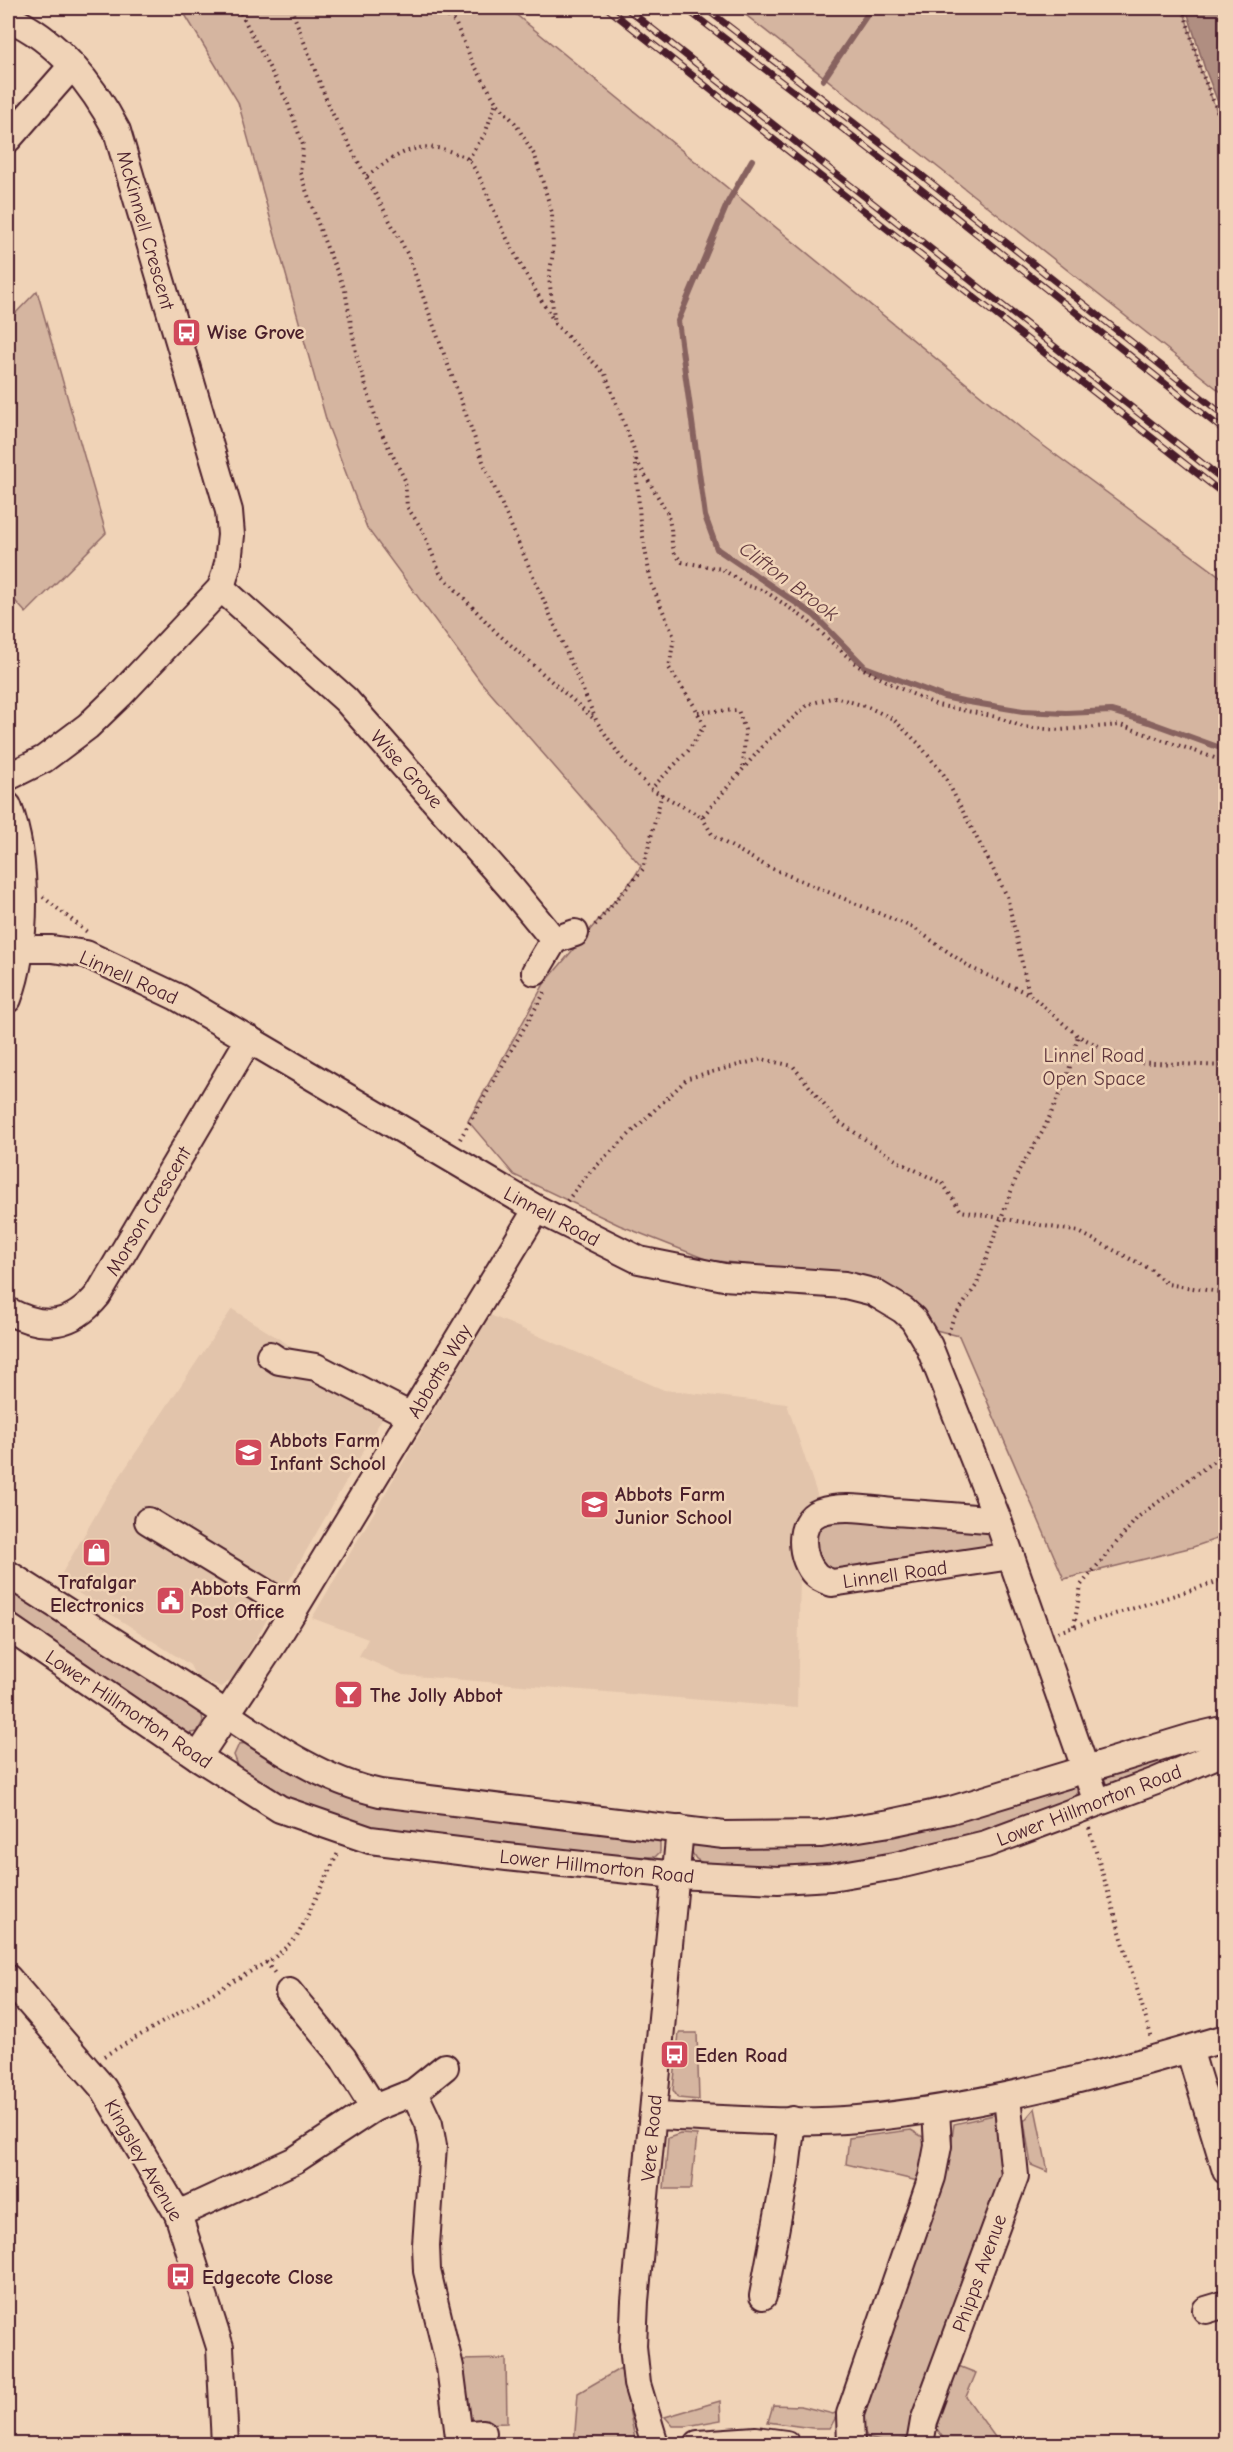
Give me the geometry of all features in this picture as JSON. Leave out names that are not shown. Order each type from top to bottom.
[{"type":"street","name":"McKinnell Crescent","points":[[8,18],[51,45],[72,66],[104,107],[117,131],[229,511],[231,535],[228,563],[221,588],[88,726],[44,759],[8,777]]},
{"type":"street","points":[[8,139],[72,66]]},
{"type":"street","name":"Wise Grove","points":[[221,588],[346,700],[497,872],[564,936]]},
{"type":"street","points":[[8,806],[19,847],[23,881],[19,949],[8,999]]},
{"type":"street","points":[[535,972],[564,936]]},
{"type":"street","name":"Linnell Road","points":[[19,949],[52,949],[86,954],[177,997],[545,1214],[650,1263],[724,1277],[845,1285],[873,1292],[891,1301],[913,1319],[929,1346],[998,1520],[1086,1769],[1090,1805]]},
{"type":"street","name":"Morson Crescent","points":[[8,1311],[26,1320],[57,1323],[87,1309],[98,1295],[249,1039]]},
{"type":"street","name":"Abbotts Way","points":[[198,1757],[297,1605],[411,1416],[545,1214]]},
{"type":"street","points":[[270,1355],[279,1361],[316,1367],[411,1416]]},
{"type":"street","name":"Linnell Road","points":[[998,1520],[865,1509],[831,1510],[818,1513],[811,1520],[804,1532],[803,1552],[816,1576],[832,1583],[1011,1556]]},
{"type":"street","points":[[148,1521],[297,1605]]},
{"type":"street","name":"Lower Hillmorton Road","points":[[8,1574],[303,1763],[356,1788],[380,1793],[724,1835],[832,1832],[951,1810],[1226,1729]]},
{"type":"street","name":"Lower Hillmorton Road","points":[[8,1627],[198,1757],[280,1809],[370,1840],[676,1875],[778,1880],[896,1866],[986,1844],[1156,1781],[1226,1750]]},
{"type":"street","name":"Vere Road","points":[[655,2445],[638,2384],[633,2346],[635,2301],[680,1828]]},
{"type":"street","name":"Kingsley Avenue","points":[[8,1978],[103,2088],[178,2214],[220,2347],[225,2445]]},
{"type":"street","points":[[289,1992],[342,2058],[374,2108]]},
{"type":"street","points":[[653,2116],[792,2120],[856,2119],[936,2110],[1007,2097],[1226,2038]]},
{"type":"street","points":[[1189,2049],[1221,2139],[1226,2171]]},
{"type":"street","points":[[178,2214],[295,2160],[374,2108],[414,2092],[446,2067]]},
{"type":"street","points":[[414,2092],[429,2124],[434,2146],[426,2245],[427,2271],[467,2438]]},
{"type":"street","name":"Phipps Avenue","points":[[920,2445],[924,2421],[1014,2176],[1007,2097]]},
{"type":"street","points":[[851,2445],[850,2414],[932,2177],[938,2146],[936,2110]]},
{"type":"street","points":[[763,2296],[785,2178],[792,2120]]},
{"type":"street","points":[[698,2445],[756,2440],[786,2445]]},
{"type":"path","points":[[238,8],[287,101],[303,145],[300,173],[345,290],[357,358],[379,428],[405,480],[407,507],[422,529],[440,573],[496,632],[597,722]]},
{"type":"path","points":[[291,8],[330,108],[408,255],[484,464],[597,722],[620,756],[651,789],[702,817],[713,836],[766,866],[914,928],[971,968],[1029,994],[1078,1036],[1132,1062],[1226,1066]]},
{"type":"path","points":[[420,8],[442,12],[455,22],[473,63],[496,102],[515,123],[535,156],[552,213],[553,252],[549,278],[555,324]]},
{"type":"path","points":[[1183,8],[1202,71],[1226,132]]},
{"type":"path","points":[[468,159],[485,134],[496,102]]},
{"type":"path","points":[[367,176],[388,160],[416,147],[440,147],[468,159],[482,181],[525,274],[555,324],[606,374],[635,452],[640,520],[651,584],[674,637],[669,668],[698,712],[704,726],[688,751],[651,789]]},
{"type":"path","points":[[635,460],[667,512],[672,544],[681,562],[722,570],[748,586],[765,591],[807,620],[858,666],[897,687],[937,705],[997,717],[1023,727],[1060,730],[1120,725],[1226,762]]},
{"type":"path","points":[[702,817],[767,741],[809,704],[835,697],[868,707],[893,719],[918,743],[944,776],[1007,896],[1029,994]]},
{"type":"path","points":[[698,712],[738,710],[745,730],[742,746],[743,770]]},
{"type":"path","points":[[564,936],[595,925],[643,869],[662,794]]},
{"type":"path","points":[[448,1158],[550,984],[535,972]]},
{"type":"path","points":[[929,1346],[944,1342],[953,1319],[976,1286],[1019,1170],[1043,1131],[1067,1078],[1078,1036]]},
{"type":"path","points":[[545,1214],[688,1078],[762,1059],[793,1066],[836,1120],[899,1162],[943,1184],[961,1211],[1079,1232],[1150,1269],[1167,1284],[1226,1293]]},
{"type":"path","points":[[1074,1626],[1081,1585],[1138,1517],[1226,1452]]},
{"type":"path","points":[[1041,1639],[1074,1626],[1226,1579]]},
{"type":"path","points":[[1090,1805],[1157,2057]]},
{"type":"path","points":[[85,2067],[274,1958],[297,1937],[348,1832]]},
{"type":"shaded area","points":[[1186,8],[1225,8],[1225,120],[1205,69]]},
{"type":"shaded area","name":"Abbots Farm Infant School","points":[[232,1309],[388,1408],[234,1677],[222,1687],[196,1678],[190,1665],[58,1580],[106,1497]]},
{"type":"shaded area","name":"Abbots Farm Junior School","points":[[490,1315],[664,1390],[787,1404],[818,1497],[802,1513],[794,1527],[791,1546],[793,1562],[800,1577],[797,1708],[403,1675],[359,1656],[368,1639],[312,1618]]},
{"type":"green space","name":"Linnel Road Open Space","points":[[181,8],[508,8],[1033,438],[1225,580],[1225,1536],[1193,1547],[1064,1579],[959,1336],[928,1328],[807,1271],[708,1260],[619,1225],[514,1175],[468,1121],[544,984],[633,879],[641,866],[480,681],[367,528],[328,426],[238,102]]},
{"type":"green space","points":[[737,8],[1183,8],[1201,71],[1225,132],[1225,395]]},
{"type":"green space","points":[[37,291],[106,533],[26,613],[8,593],[8,321]]},
{"type":"green space","points":[[823,1520],[985,1525],[995,1544],[990,1550],[833,1576],[817,1566],[813,1527]]},
{"type":"green space","points":[[8,1584],[201,1710],[203,1721],[197,1732],[184,1734],[8,1611]]},
{"type":"green space","points":[[1225,1737],[1113,1789],[1106,1783],[1105,1773]]},
{"type":"green space","points":[[250,1743],[298,1772],[655,1833],[660,1842],[660,1852],[655,1857],[619,1856],[391,1832],[350,1821],[289,1798],[239,1768],[234,1755],[239,1744]]},
{"type":"green space","points":[[1069,1782],[1077,1788],[1077,1798],[1066,1805],[932,1849],[852,1865],[751,1869],[706,1865],[696,1859],[691,1851],[694,1843]]},
{"type":"green space","points":[[679,2033],[697,2033],[699,2100],[678,2098],[673,2090]]},
{"type":"green space","points":[[1035,2108],[1048,2172],[1031,2165],[1024,2121]]},
{"type":"green space","points":[[998,2114],[1008,2173],[910,2436],[891,2444],[868,2438],[857,2419],[948,2167],[954,2124]]},
{"type":"green space","points":[[911,2130],[923,2137],[925,2148],[918,2181],[846,2164],[849,2138]]},
{"type":"green space","points":[[680,2134],[697,2135],[691,2189],[664,2189],[668,2138]]},
{"type":"green space","points":[[506,2359],[507,2423],[478,2424],[467,2418],[461,2360]]},
{"type":"green space","points":[[956,2365],[976,2373],[966,2397],[1000,2444],[953,2444],[945,2441],[937,2429]]},
{"type":"green space","points":[[621,2368],[636,2444],[574,2444],[578,2393]]},
{"type":"green space","points":[[720,2401],[721,2420],[673,2426],[665,2417]]},
{"type":"green space","points":[[773,2405],[801,2406],[833,2414],[839,2411],[830,2428],[812,2428],[768,2422]]},
{"type":"waterway","name":"Clifton Brook","points":[[823,80],[871,9],[869,8]]},
{"type":"waterway","name":"Clifton Brook","points":[[752,160],[728,202],[678,321],[705,516],[717,549],[814,615],[865,667],[944,697],[963,701],[1023,711],[1066,713],[1111,711],[1226,750]]},
{"type":"railway","points":[[607,8],[1226,496]]},
{"type":"railway","points":[[626,8],[1226,482]]},
{"type":"railway","points":[[685,8],[903,175],[1226,432]]},
{"type":"railway","points":[[705,8],[910,166],[1226,417]]},
{"type":"place","name":"Wise Grove","points":[[186,332]]},
{"type":"place","name":"Abbots Farm Infant School","points":[[249,1452]]},
{"type":"place","name":"Abbots Farm Junior School","points":[[594,1505]]},
{"type":"place","name":"Trafalgar Electronics","points":[[97,1552]]},
{"type":"place","name":"Abbots Farm Post Office","points":[[170,1600]]},
{"type":"place","name":"The Jolly Abbot","points":[[349,1695]]},
{"type":"place","name":"Eden Road","points":[[674,2055]]},
{"type":"place","name":"Edgecote Close","points":[[181,2277]]}]
